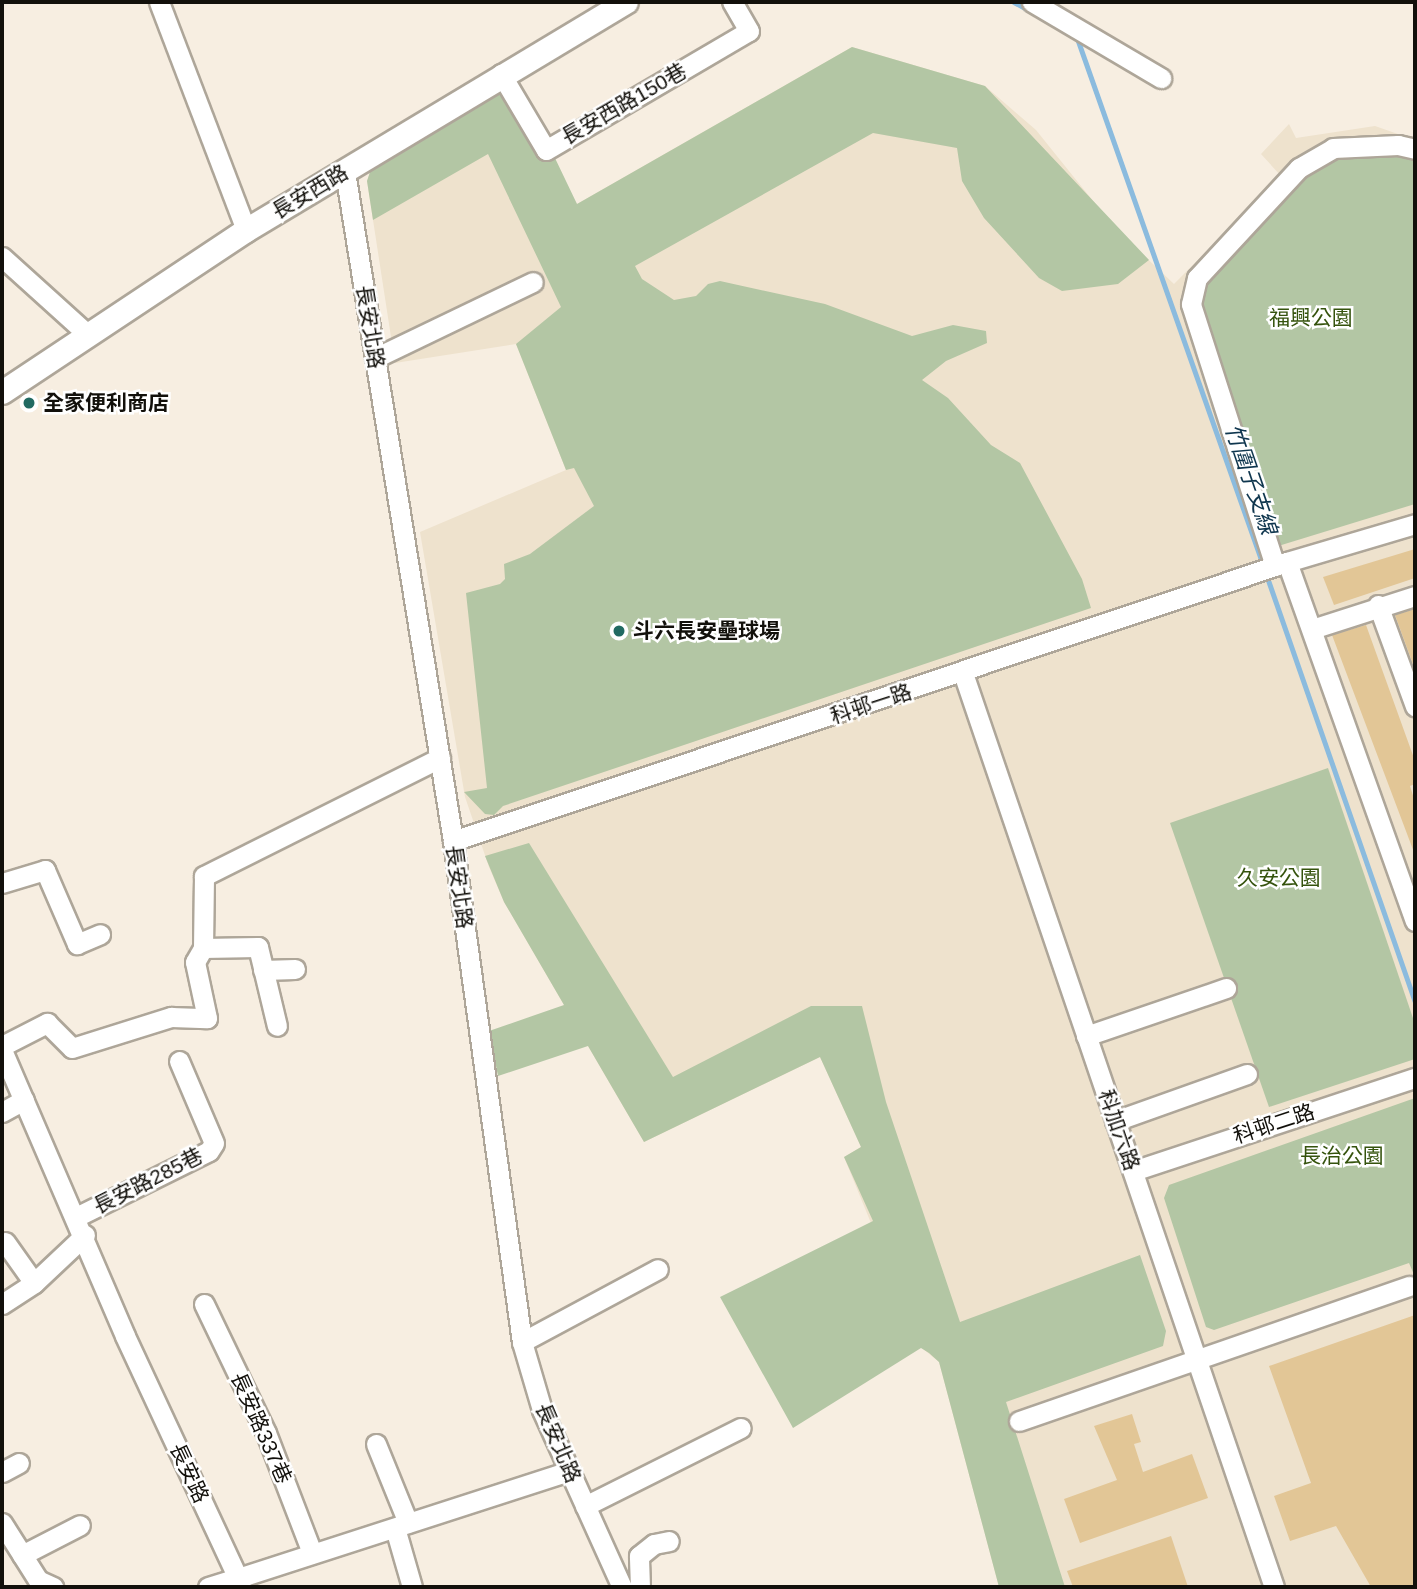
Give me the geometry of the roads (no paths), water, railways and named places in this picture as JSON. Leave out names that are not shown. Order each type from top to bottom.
[{"type":"main road","name":"長安西路","points":[[2,393],[86,333],[246,230],[345,172],[501,74],[626,2]]},
{"type":"street","points":[[159,2],[246,230]]},
{"type":"street","name":"長安西路150巷","points":[[501,74],[546,149],[749,31],[732,2]]},
{"type":"street","points":[[1032,2],[1161,78]]},
{"type":"street","points":[[1415,149],[1398,145],[1333,148],[1299,168],[1197,278],[1191,304],[1281,564],[1312,629],[1415,921]]},
{"type":"street","name":"長安北路","points":[[345,172],[453,841],[522,1342],[542,1410],[622,1587]]},
{"type":"street","points":[[2,257],[86,333]]},
{"type":"street","points":[[375,358],[533,282]]},
{"type":"street","name":"科邨一路","points":[[453,841],[963,673],[1281,564],[1415,524]]},
{"type":"street","points":[[1312,629],[1415,596]]},
{"type":"street","points":[[1378,606],[1415,706]]},
{"type":"street","name":"科加六路","points":[[963,673],[1274,1587]]},
{"type":"street","points":[[2,1048],[47,1023],[72,1048],[171,1017],[207,1018],[195,962],[203,948],[204,876],[440,758]]},
{"type":"street","points":[[2,883],[45,870],[77,944],[100,934]]},
{"type":"street","points":[[203,948],[258,947],[277,1026]]},
{"type":"street","points":[[263,970],[296,969]]},
{"type":"street","points":[[1086,1036],[1226,988]]},
{"type":"street","name":"長安路","points":[[2,1048],[125,1336],[239,1582]]},
{"type":"street","name":"長安路285巷","points":[[80,1226],[209,1151],[214,1143],[179,1061]]},
{"type":"street","points":[[1115,1121],[1247,1074]]},
{"type":"street","name":"科邨二路","points":[[1133,1171],[1415,1078]]},
{"type":"street","points":[[2,1112],[24,1100]]},
{"type":"street","points":[[2,1304],[34,1283],[80,1226]]},
{"type":"street","points":[[5,1242],[34,1283]]},
{"type":"street","points":[[522,1342],[658,1269]]},
{"type":"street","points":[[1019,1421],[1409,1286]]},
{"type":"street","name":"長安路337巷","points":[[204,1304],[266,1433],[313,1553]]},
{"type":"street","points":[[585,1506],[741,1428]]},
{"type":"street","points":[[376,1444],[401,1525],[412,1587]]},
{"type":"street","points":[[208,1587],[239,1582],[313,1553],[569,1471]]},
{"type":"street","points":[[2,1523],[38,1580],[54,1587]]},
{"type":"street","points":[[22,1555],[80,1525]]},
{"type":"street","points":[[640,1587],[639,1556],[654,1544],[669,1541]]},
{"type":"waterway","name":"竹圍子支線","points":[[1014,2],[1030,11]]},
{"type":"waterway","name":"竹圍子支線","points":[[1077,37],[1263,564]]},
{"type":"waterway","name":"竹圍子支線","points":[[1267,576],[1415,1001]]},
{"type":"place","name":"全家便利商店","points":[[29,403]]},
{"type":"place","name":"斗六長安壘球場","points":[[619,631]]},
{"type":"park label","name":"福興公園","points":[[1311,318]]},
{"type":"park label","name":"久安公園","points":[[1279,878]]},
{"type":"park label","name":"長治公園","points":[[1342,1156]]}]
